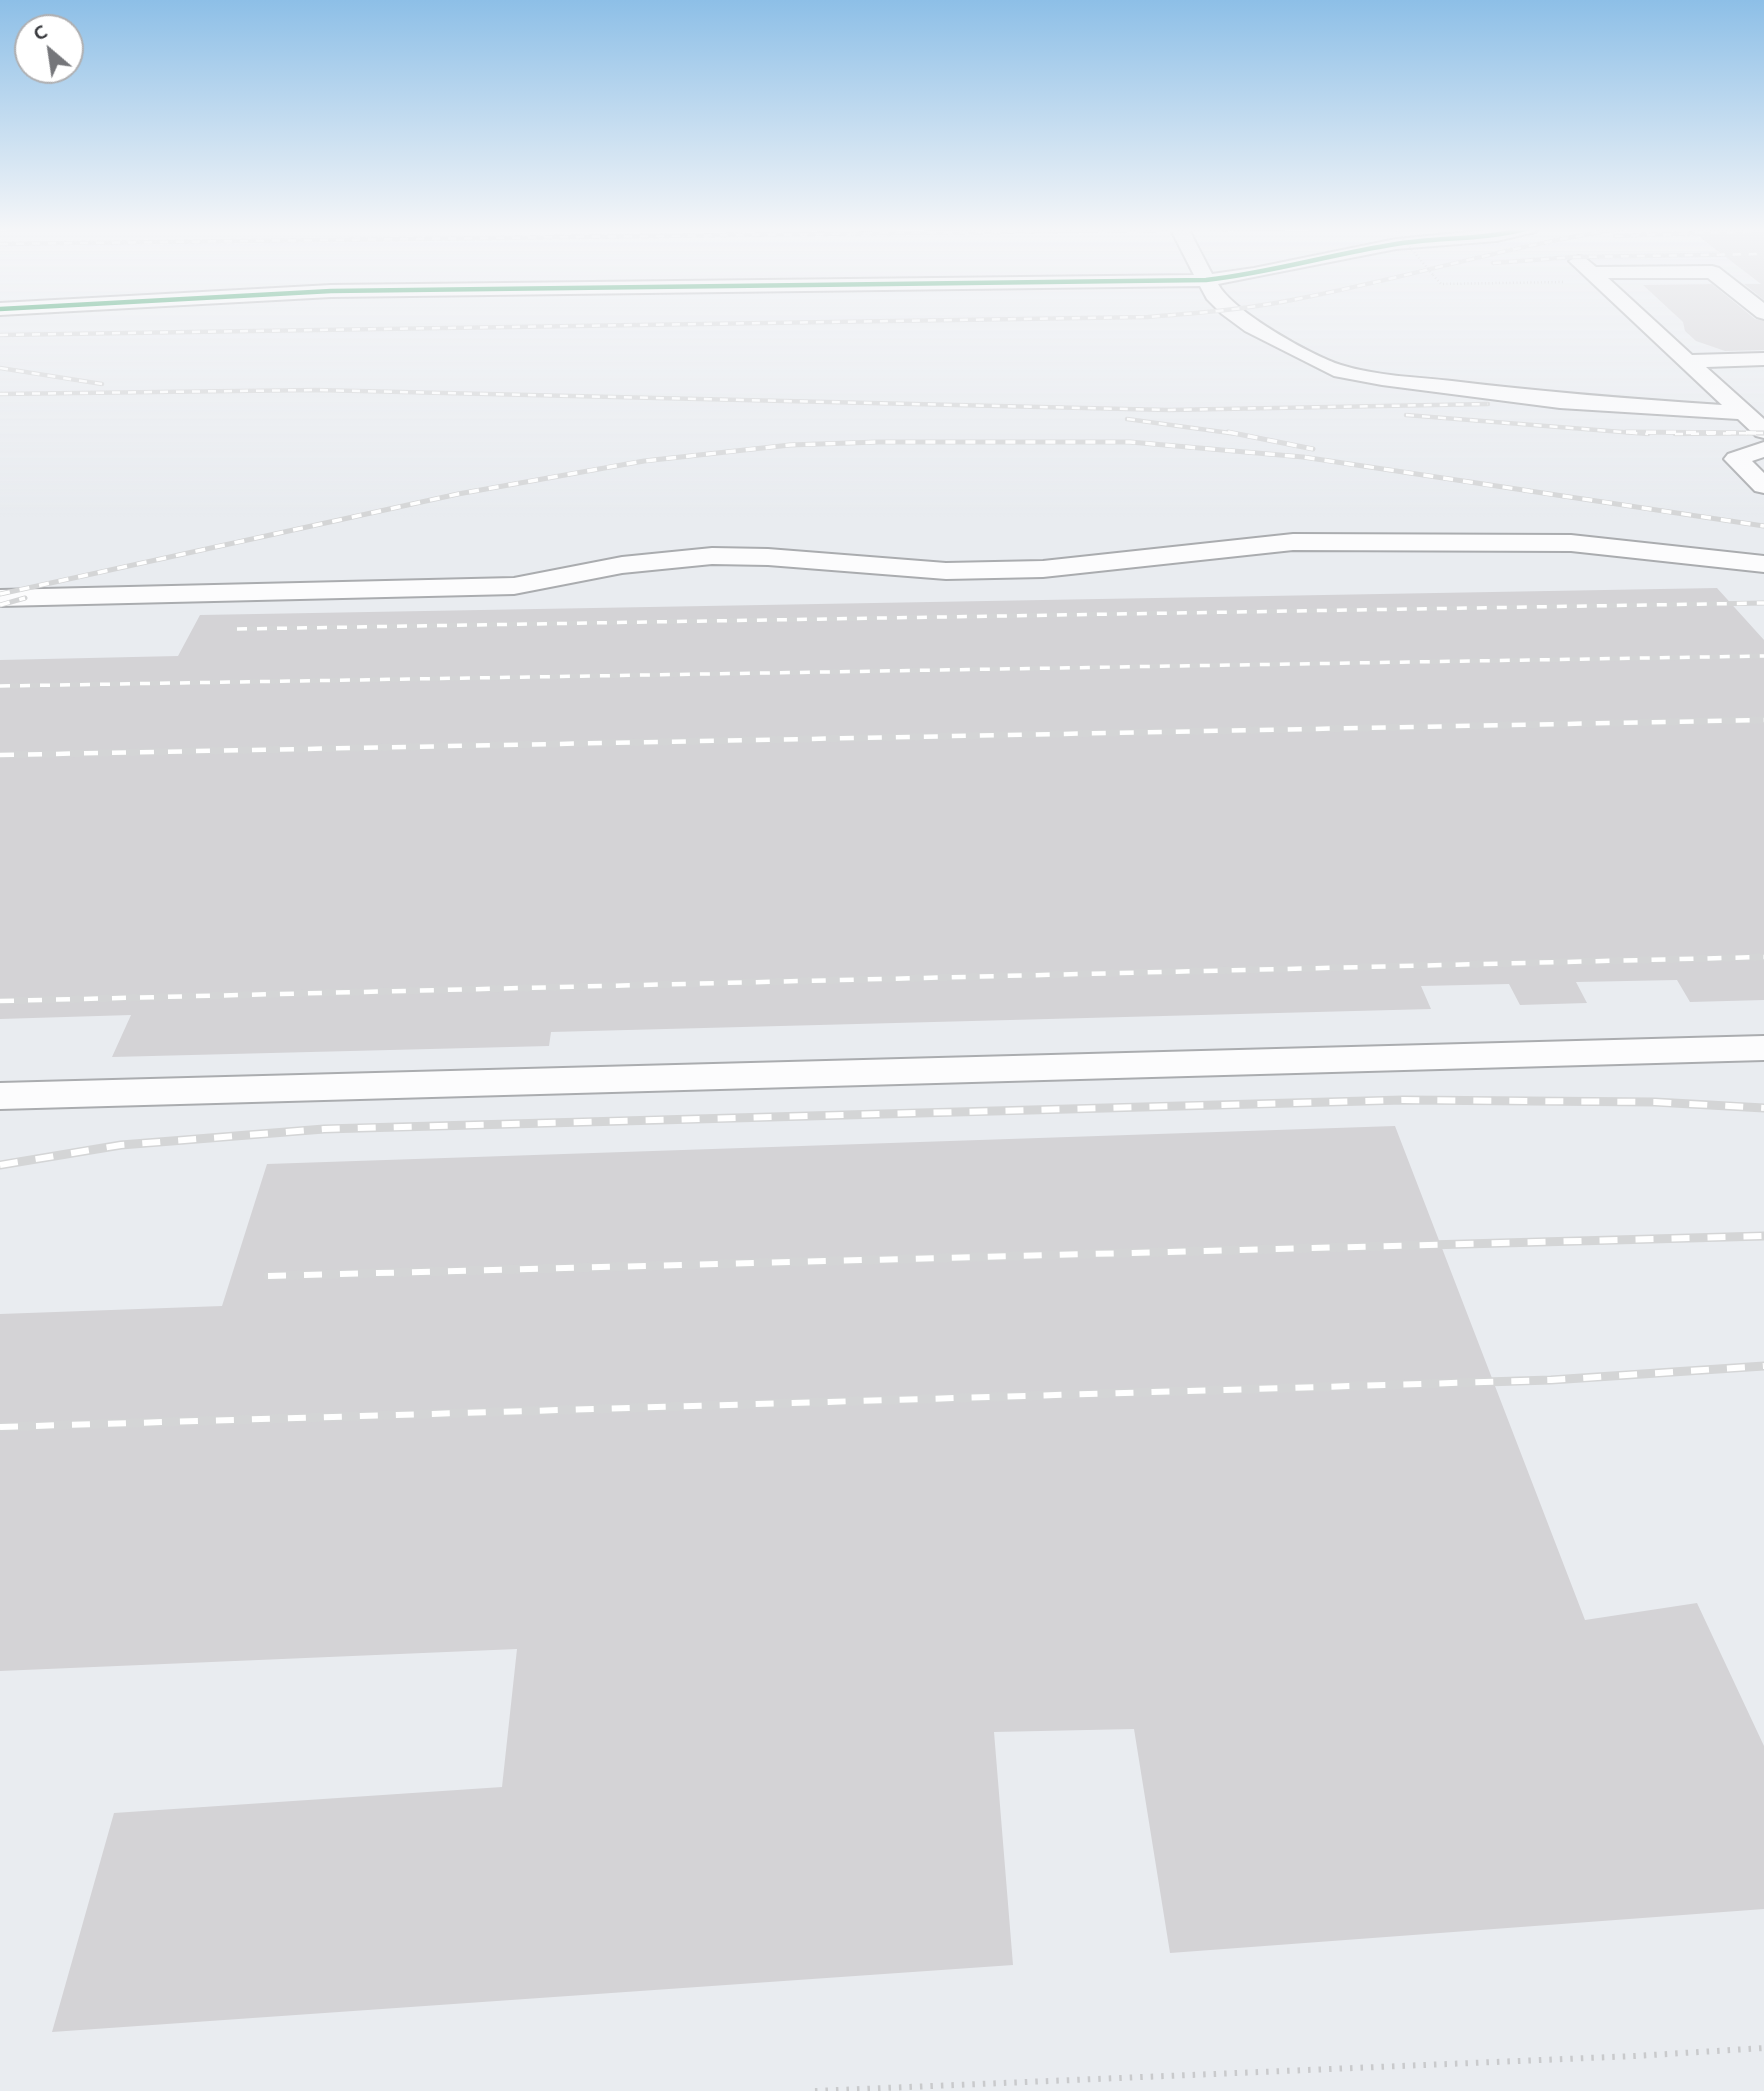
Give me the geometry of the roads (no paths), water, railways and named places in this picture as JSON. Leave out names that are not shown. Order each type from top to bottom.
[{"type":"street","points":[[1252,326],[1334,370],[1382,379],[1560,401],[1744,413]]},
{"type":"street","points":[[1648,326],[1764,431]]},
{"type":"street","points":[[1686,361],[1764,359]]},
{"type":"street","points":[[1764,449],[1736,459],[1764,486]]},
{"type":"street","points":[[0,598],[514,586],[622,565],[712,556],[791,558],[946,571],[1044,569],[1293,542],[1571,543],[1764,565]]},
{"type":"street","points":[[0,1096],[1764,1048]]},
{"type":"railway","points":[[0,335],[601,326]]},
{"type":"railway","points":[[0,368],[102,384]]},
{"type":"railway","points":[[0,394],[316,390],[1169,410],[1488,404]]},
{"type":"railway","points":[[1406,415],[1648,434]]},
{"type":"railway","points":[[1127,419],[1237,434]]},
{"type":"railway","points":[[1228,432],[1313,449]]},
{"type":"railway","points":[[1626,432],[1764,433],[1675,434]]},
{"type":"railway","points":[[0,594],[458,494],[644,461],[790,445],[878,442],[1130,442],[1303,457],[1530,491]]},
{"type":"railway","points":[[1523,490],[1764,526]]},
{"type":"railway","points":[[0,605],[25,598]]},
{"type":"railway","points":[[237,629],[1764,603]]},
{"type":"railway","points":[[0,686],[1764,656]]},
{"type":"railway","points":[[0,755],[1764,720]]},
{"type":"railway","points":[[0,1001],[1764,957]]},
{"type":"railway","points":[[0,1165],[121,1145],[324,1129],[1403,1100],[1655,1102],[1764,1108]]},
{"type":"railway","points":[[268,1276],[1764,1236]]},
{"type":"railway","points":[[0,1427],[1551,1380],[1764,1366]]}]
